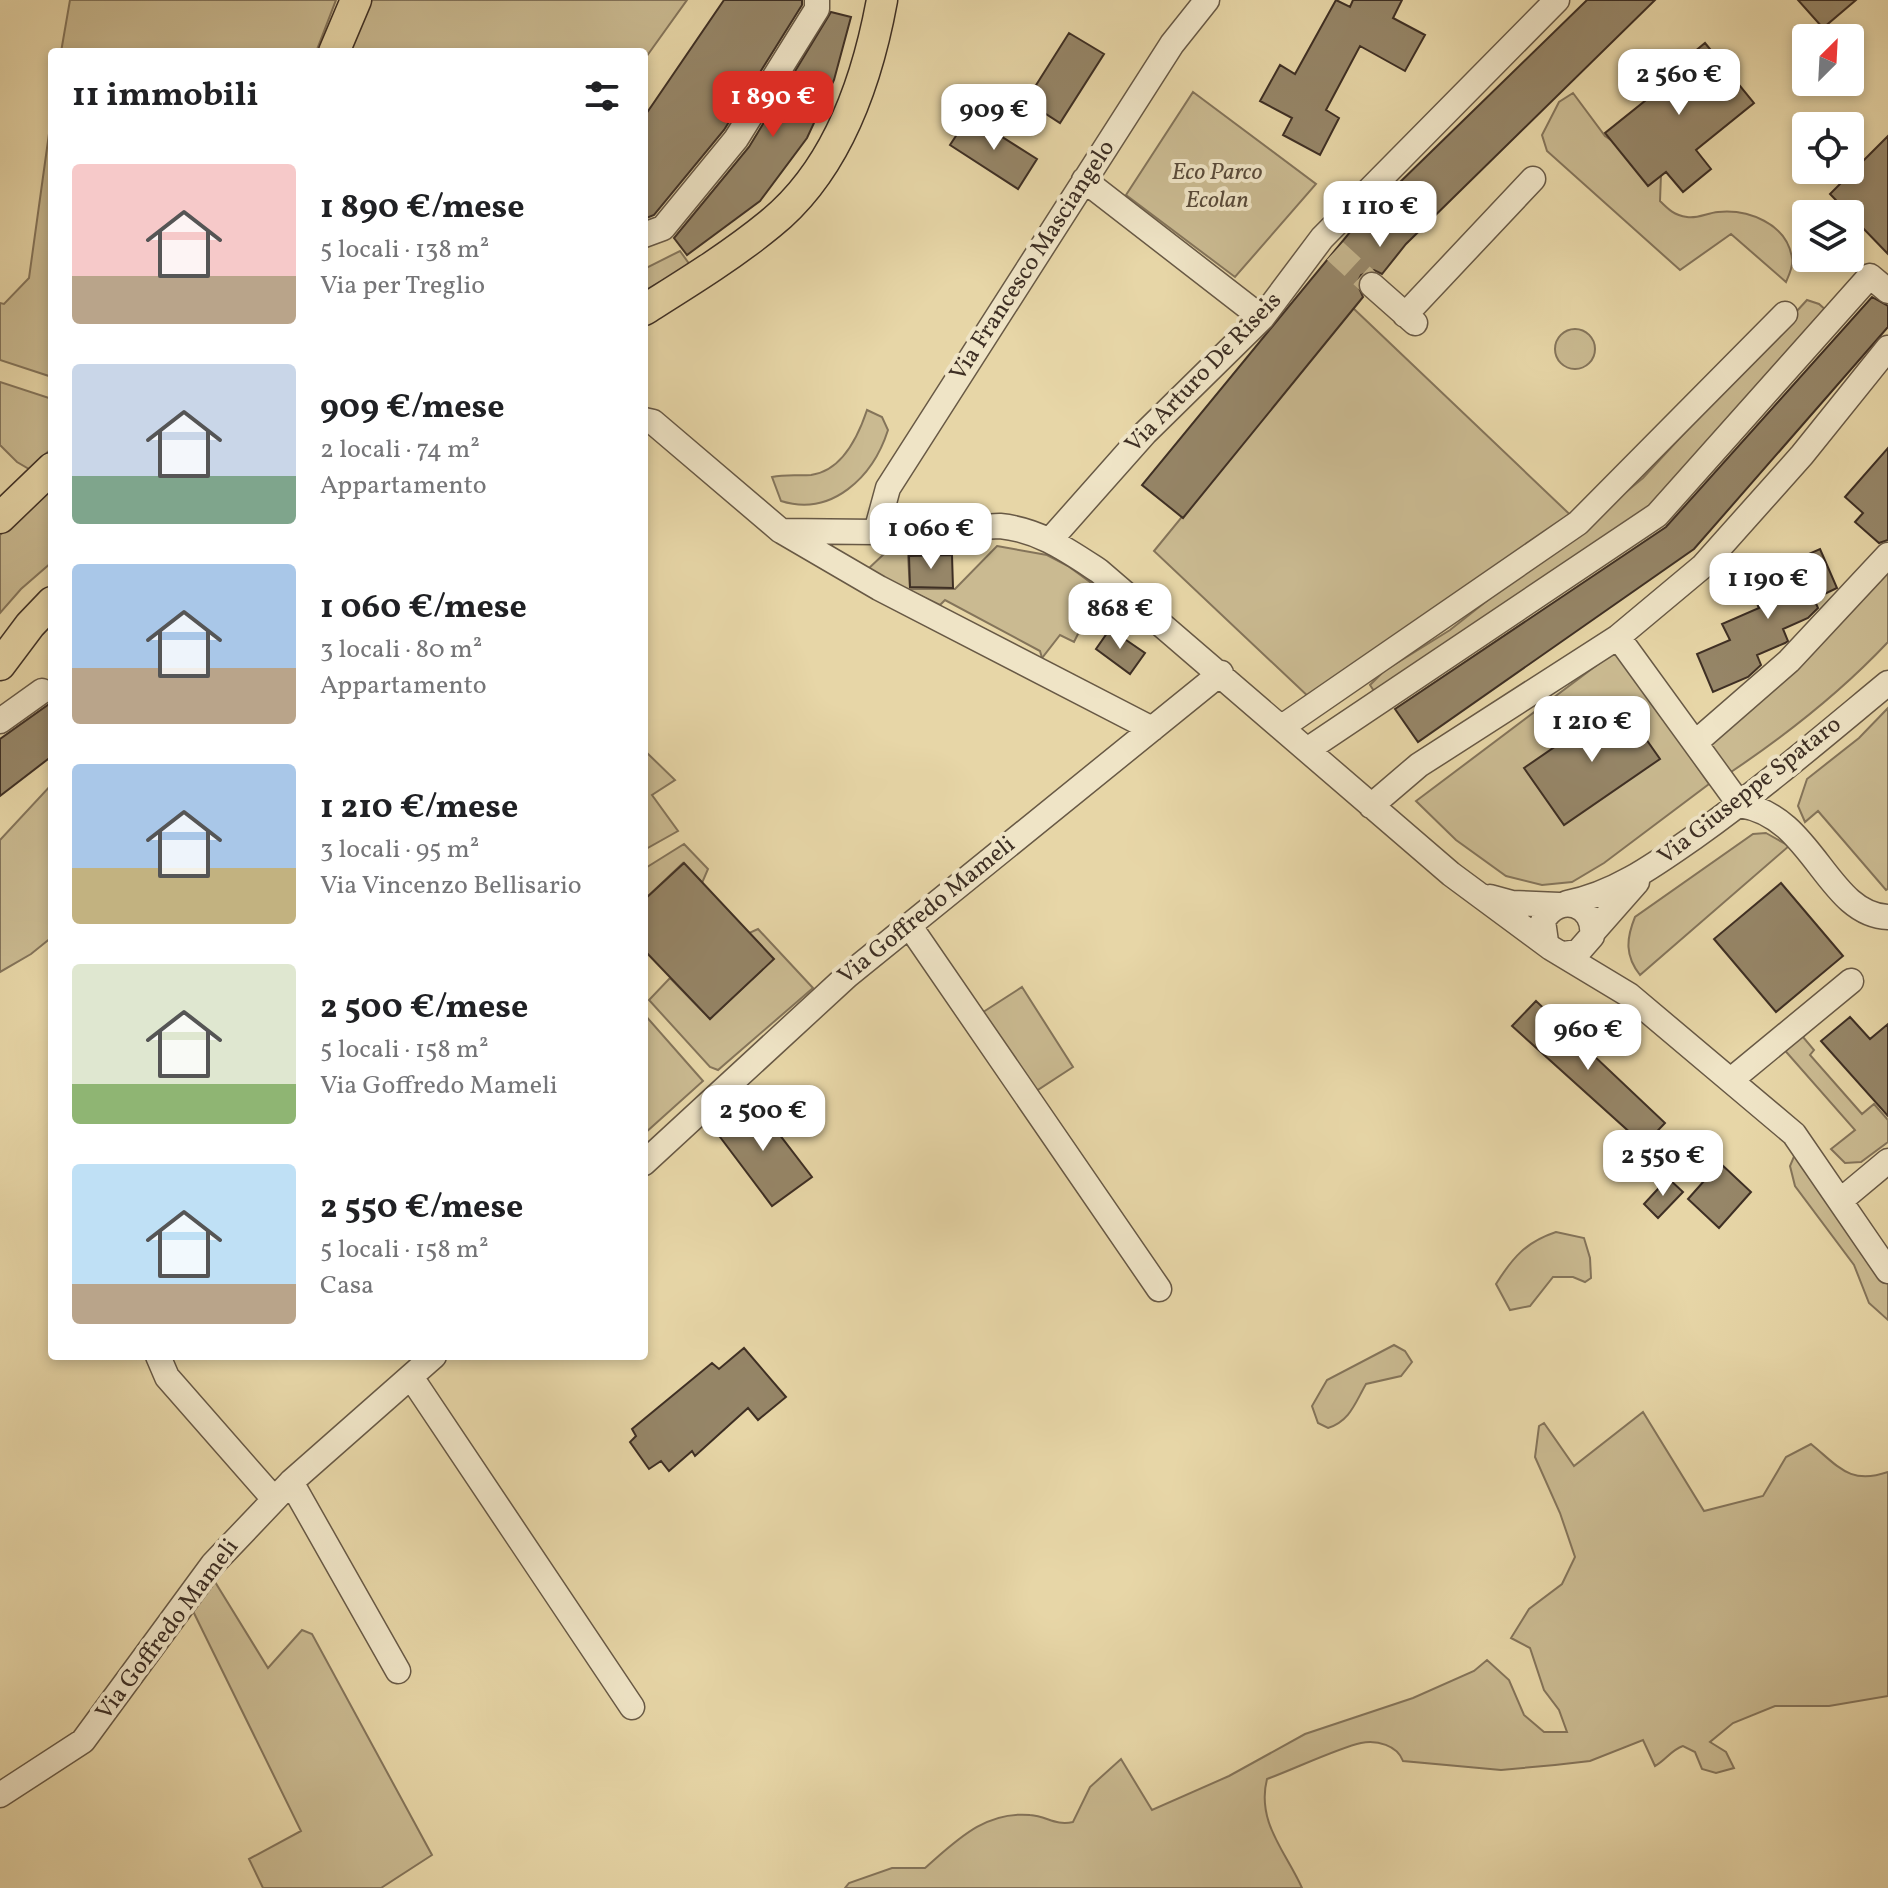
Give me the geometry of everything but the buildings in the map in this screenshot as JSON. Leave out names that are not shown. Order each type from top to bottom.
[{"type":"main road","points":[[336,48],[356,0]]},
{"type":"main road","points":[[648,307],[771,224],[817,172],[849,117],[870,61],[882,0]]},
{"type":"main road","points":[[0,518],[48,472]]},
{"type":"main road","points":[[0,665],[48,606]]},
{"type":"street","points":[[648,234],[663,228],[736,139],[817,9],[817,0]]},
{"type":"street","name":"Via Francesco Masciangelo","points":[[876,532],[888,488],[1172,44],[1207,0]]},
{"type":"street","name":"Via Arturo De Riseis","points":[[1051,539],[1145,433],[1262,318],[1557,0]]},
{"type":"street","points":[[1372,285],[1410,319],[1533,179]]},
{"type":"street","points":[[1084,180],[1262,318]]},
{"type":"street","points":[[1307,750],[1657,515],[1870,276],[1888,291]]},
{"type":"street","points":[[1282,727],[1578,523],[1785,314]]},
{"type":"street","points":[[1371,806],[1419,765],[1618,637],[1703,566],[1802,455],[1888,348]]},
{"type":"street","points":[[648,421],[781,531],[879,588],[1152,729]]},
{"type":"street","points":[[781,531],[1018,528],[1051,539],[1099,571],[1221,673],[1371,806],[1480,894],[1555,948],[1629,995],[1794,1134],[1888,1271]]},
{"type":"street","points":[[1696,742],[1789,661],[1888,555]]},
{"type":"street","points":[[1618,637],[1740,805],[1761,808],[1793,831],[1852,904],[1867,914],[1888,917]]},
{"type":"street","name":"Via Goffredo Mameli","points":[[648,1159],[847,976],[1221,673]]},
{"type":"street","name":"Via Giuseppe Spataro","points":[[1480,894],[1512,903],[1563,904],[1593,898],[1649,869],[1740,805],[1888,683]]},
{"type":"street","points":[[0,721],[42,691]]},
{"type":"street","name":"Via Giuseppe Spataro","points":[[1592,934],[1649,869]]},
{"type":"street","points":[[1555,948],[1543,921],[1563,904],[1586,912],[1592,934],[1629,995]]},
{"type":"street","points":[[909,925],[1159,1289]]},
{"type":"street","points":[[1555,948],[1578,952],[1592,934]]},
{"type":"street","points":[[1731,1080],[1851,981]]},
{"type":"street","points":[[1840,1201],[1888,1161]]},
{"type":"street","points":[[160,1360],[167,1377],[282,1491],[398,1671]]},
{"type":"street","name":"Via Goffredo Mameli","points":[[0,1795],[83,1741],[213,1564],[282,1491],[430,1360]]},
{"type":"street","points":[[411,1377],[632,1707]]},
{"type":"green space","points":[[70,0],[336,0],[318,48],[62,48]]},
{"type":"green space","points":[[372,0],[687,0],[648,54],[648,48],[349,48]]},
{"type":"green space","name":"Eco Parco Ecolan","points":[[1193,92],[1316,184],[1235,277],[1126,195]]},
{"type":"green space","points":[[1573,93],[1605,136],[1661,174],[1660,201],[1672,212],[1691,217],[1718,212],[1741,213],[1774,227],[1789,246],[1792,258],[1786,282],[1731,234],[1680,270],[1547,151],[1542,135],[1559,102]]},
{"type":"green space","points":[[48,141],[48,376],[0,360],[0,303],[4,304],[29,278]]},
{"type":"green space","points":[[680,251],[690,265],[648,289],[648,267]]},
{"type":"green space","points":[[1807,300],[1827,311],[1642,519],[1378,697],[1370,685],[1384,671],[1450,630],[1526,570],[1312,700],[1154,551],[1353,308],[1583,527],[1643,478]]},
{"type":"green space","points":[[1575,329],[1589,335],[1595,349],[1589,363],[1575,369],[1561,363],[1555,349],[1561,335]]},
{"type":"green space","points":[[0,382],[48,398],[48,452],[29,469],[0,445]]},
{"type":"green space","points":[[867,410],[882,417],[888,430],[872,463],[861,477],[833,498],[817,503],[781,501],[772,477],[811,475],[832,467],[854,441]]},
{"type":"green space","points":[[48,488],[48,565],[0,613],[0,535]]},
{"type":"green space","points":[[997,546],[1047,555],[1068,566],[1116,601],[1080,630],[1074,642],[1060,635],[1042,658],[1040,651],[945,600],[940,605],[867,570],[885,553],[925,551],[922,555],[908,556],[910,589],[955,589]]},
{"type":"green space","points":[[1888,565],[1888,642],[1813,712],[1731,772],[1710,744]]},
{"type":"green space","points":[[1617,650],[1709,784],[1604,863],[1572,882],[1542,885],[1506,876],[1456,840],[1416,801]]},
{"type":"green space","points":[[1888,708],[1886,890],[1818,811],[1805,822],[1798,806],[1807,779],[1859,738]]},
{"type":"green space","points":[[648,754],[675,780],[652,795],[678,831],[648,848]]},
{"type":"green space","points":[[48,788],[48,940],[0,972],[0,840]]},
{"type":"green space","points":[[1766,833],[1789,846],[1640,975],[1628,947],[1635,917],[1753,834]]},
{"type":"green space","points":[[684,844],[708,869],[702,883],[683,863],[648,896],[648,866]]},
{"type":"green space","points":[[758,929],[813,988],[718,1070],[710,1067],[649,1000],[670,978],[710,1019],[773,959],[749,933]]},
{"type":"green space","points":[[1022,987],[1073,1067],[1030,1095],[977,1016]]},
{"type":"green space","points":[[648,1019],[703,1081],[648,1130]]},
{"type":"green space","points":[[1810,1030],[1803,1037],[1814,1050],[1810,1055],[1862,1114],[1874,1104],[1888,1120],[1888,1142],[1861,1162],[1845,1163],[1831,1149],[1855,1130],[1781,1046]]},
{"type":"green space","points":[[1795,1154],[1888,1283],[1888,1320],[1869,1303],[1854,1265],[1795,1186],[1790,1166]]},
{"type":"green space","points":[[1556,1232],[1584,1238],[1590,1258],[1591,1278],[1585,1282],[1573,1277],[1553,1277],[1530,1306],[1510,1310],[1496,1284],[1521,1252]]},
{"type":"green space","points":[[1394,1345],[1405,1351],[1412,1362],[1401,1376],[1366,1384],[1342,1421],[1328,1428],[1318,1423],[1312,1406],[1327,1380]]},
{"type":"green space","points":[[1643,1412],[1704,1511],[1763,1496],[1786,1457],[1811,1444],[1854,1475],[1888,1472],[1888,1696],[1829,1706],[1775,1706],[1733,1723],[1710,1742],[1726,1752],[1734,1768],[1716,1773],[1702,1769],[1695,1752],[1683,1746],[1655,1766],[1643,1740],[1590,1761],[1501,1770],[1403,1761],[1391,1747],[1380,1743],[1351,1746],[1267,1779],[1265,1795],[1269,1823],[1302,1888],[845,1888],[849,1883],[892,1868],[925,1868],[973,1830],[999,1818],[1030,1815],[1061,1823],[1073,1822],[1090,1787],[1121,1759],[1152,1810],[1229,1776],[1305,1734],[1413,1698],[1474,1671],[1487,1660],[1509,1680],[1524,1715],[1544,1732],[1567,1732],[1559,1710],[1544,1690],[1530,1648],[1511,1638],[1529,1609],[1562,1584],[1575,1557],[1560,1513],[1535,1457],[1539,1426],[1544,1423],[1574,1466]]},
{"type":"green space","points":[[212,1577],[268,1668],[302,1630],[312,1634],[432,1855],[381,1888],[263,1888],[249,1859],[301,1831],[191,1607]]},
{"type":"tunnel","points":[[1335,251],[1372,285]]}]
